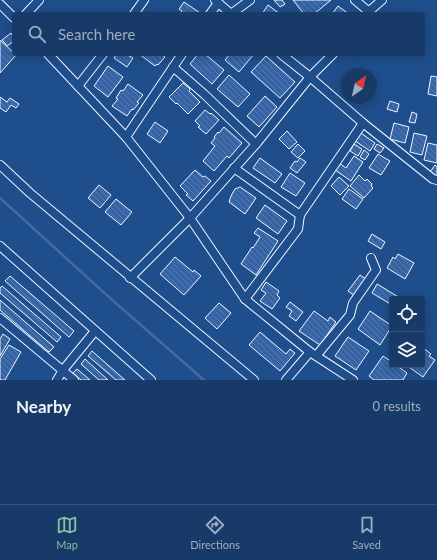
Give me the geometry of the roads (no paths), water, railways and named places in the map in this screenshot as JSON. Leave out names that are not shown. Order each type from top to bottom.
[{"type":"street","points":[[28,12],[39,0]]},
{"type":"street","points":[[135,12],[144,0]]},
{"type":"street","points":[[234,12],[250,0]]},
{"type":"street","points":[[355,0],[366,12]]},
{"type":"street","points":[[368,12],[382,0]]},
{"type":"street","points":[[211,12],[216,2],[228,12]]},
{"type":"street","points":[[0,4],[12,16]]},
{"type":"street","points":[[50,56],[126,137],[190,218],[245,299],[313,354],[353,380]]},
{"type":"street","points":[[78,86],[101,56]]},
{"type":"street","points":[[126,137],[180,56]]},
{"type":"street","points":[[283,56],[310,77],[362,123],[433,179],[437,180]]},
{"type":"street","points":[[130,278],[190,218],[256,144],[310,77],[331,56]]},
{"type":"street","points":[[173,66],[256,144]]},
{"type":"street","points":[[245,299],[298,229],[300,215],[362,123]]},
{"type":"street","points":[[0,165],[30,193],[130,278],[254,380]]},
{"type":"street","points":[[234,168],[300,215]]},
{"type":"street","points":[[0,246],[151,380]]},
{"type":"street","points":[[286,380],[350,315],[353,303],[376,270],[371,258]]},
{"type":"street","points":[[0,318],[64,370],[74,380]]},
{"type":"street","points":[[57,380],[95,331]]},
{"type":"waterway","points":[[0,198],[111,299],[204,380]]}]
